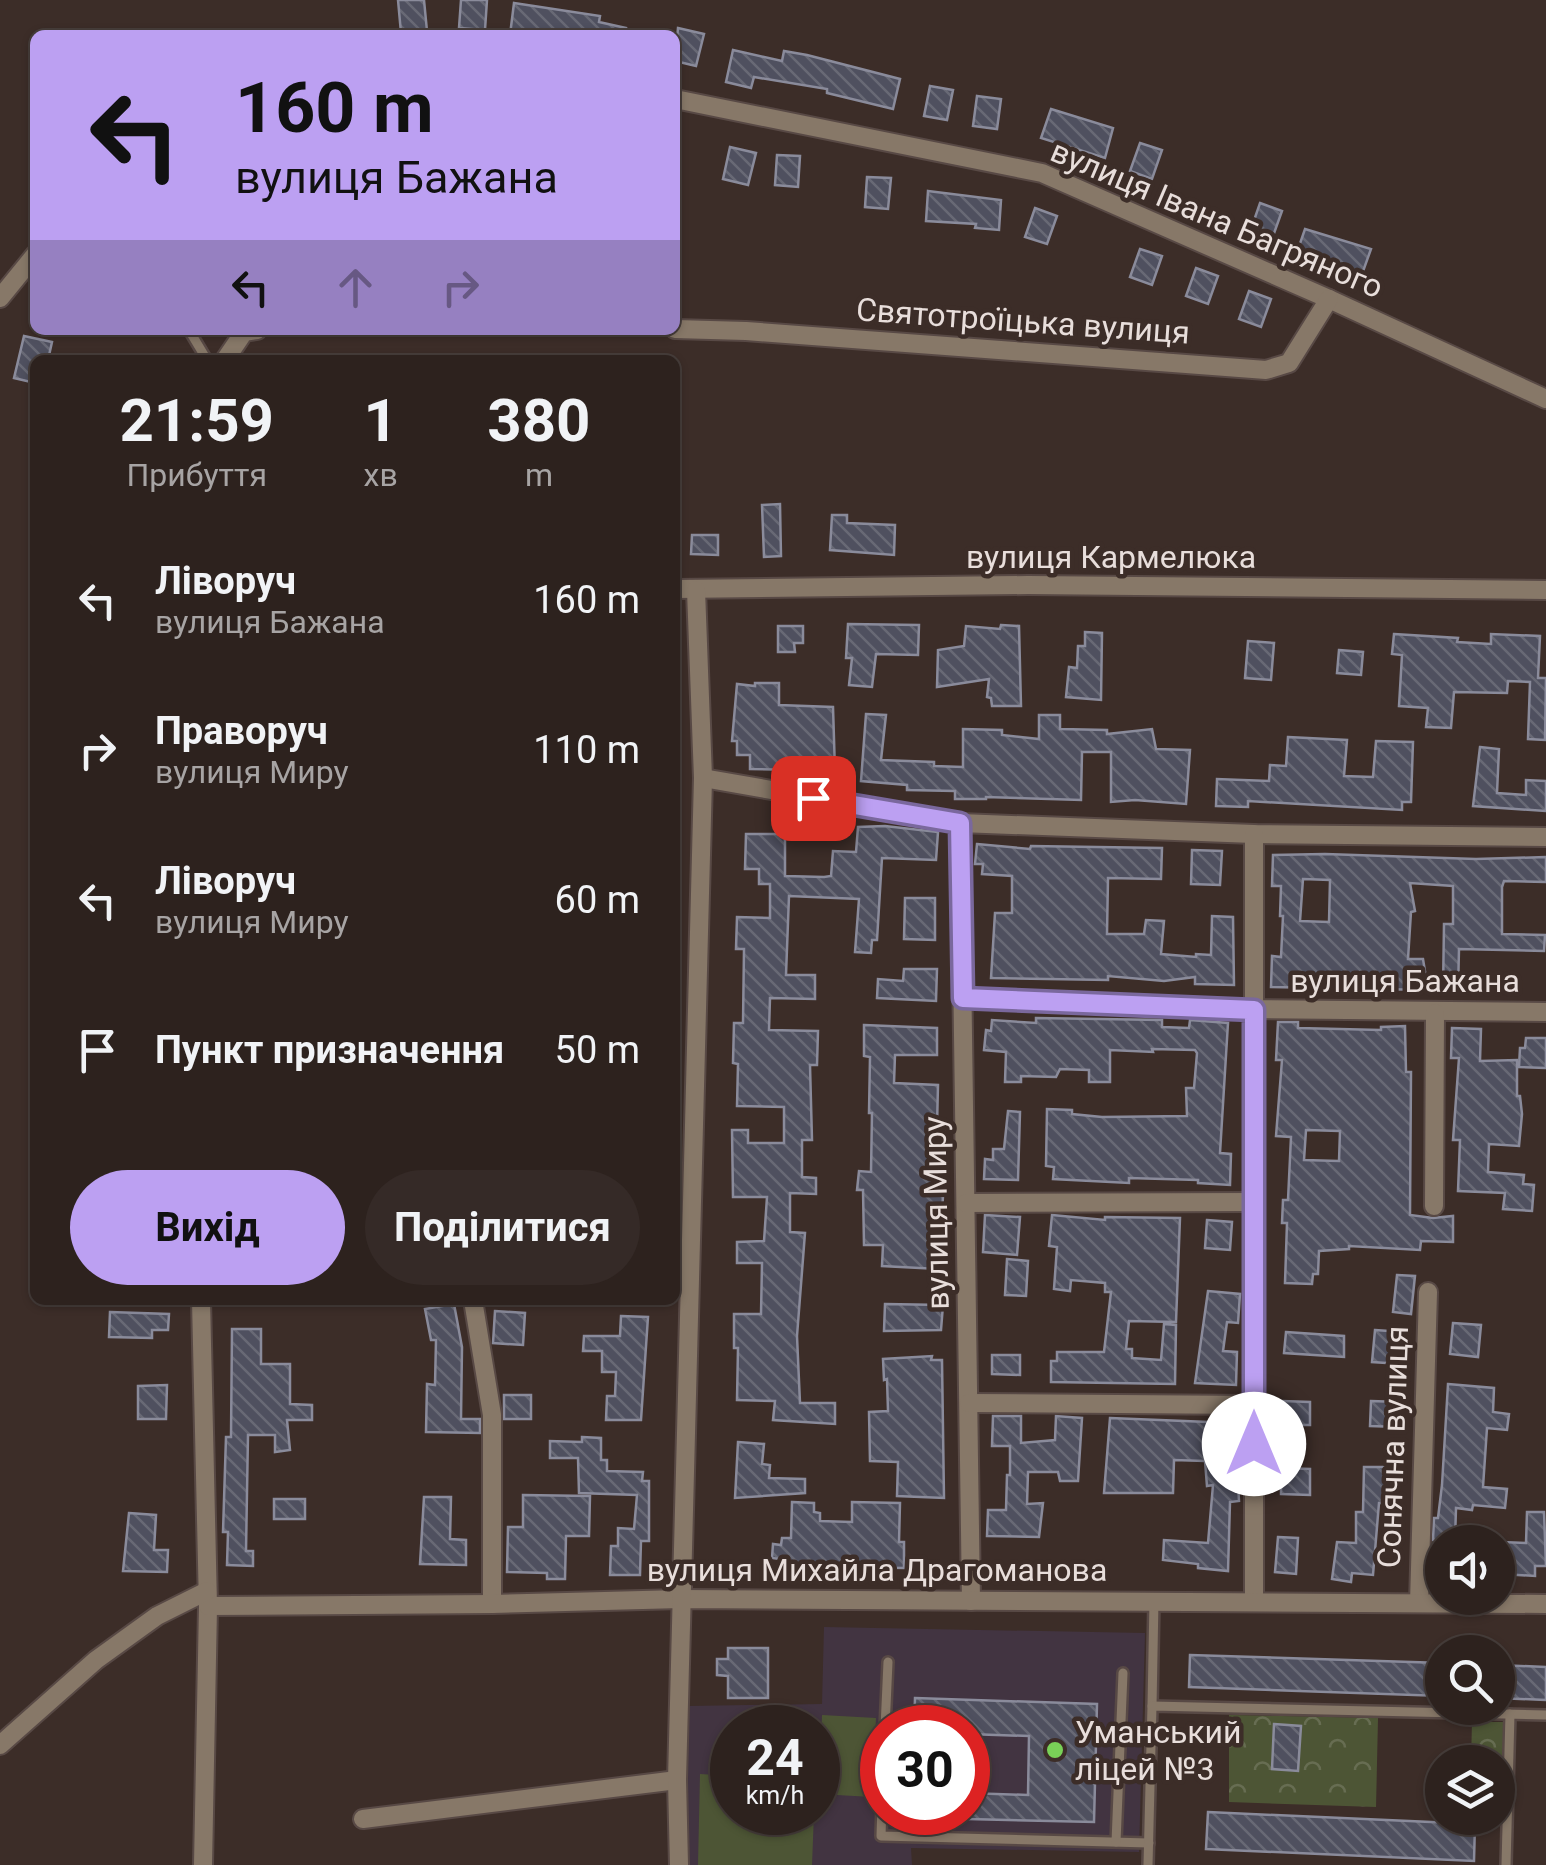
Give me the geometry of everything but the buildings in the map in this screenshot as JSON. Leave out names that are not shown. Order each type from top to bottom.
[{"type":"street","name":"вулиця Івана Багряного","points":[[680,100],[1042,172],[1328,298],[1546,400]]},
{"type":"street","points":[[0,298],[30,261]]},
{"type":"street","name":"Святотроїцька вулиця","points":[[680,329],[746,330],[1266,370],[1289,363],[1328,298]]},
{"type":"street","name":"вулиця Кармелюка","points":[[680,589],[1028,585],[1546,590]]},
{"type":"street","points":[[679,1865],[677,1780],[702,778],[696,590]]},
{"type":"street","points":[[702,778],[960,823],[1254,834],[1546,837]]},
{"type":"street","name":"вулиця Миру","points":[[960,823],[971,1602]]},
{"type":"street","points":[[1254,834],[1254,1602]]},
{"type":"street","name":"вулиця Бажана","points":[[963,998],[1254,1010],[1546,1012]]},
{"type":"street","points":[[1434,1206],[1435,1013]]},
{"type":"street","points":[[966,1203],[1254,1202]]},
{"type":"street","name":"Сонячна вулиця","points":[[1419,1603],[1428,1292]]},
{"type":"street","points":[[200,1305],[208,1598],[203,1865]]},
{"type":"street","points":[[474,1305],[492,1415],[492,1604]]},
{"type":"street","points":[[968,1403],[1254,1405]]},
{"type":"street","points":[[0,1745],[96,1660],[156,1616],[208,1598]]},
{"type":"street","name":"вулиця Михайла Драгоманова","points":[[208,1598],[492,1604],[681,1599],[1546,1604]]},
{"type":"street","points":[[362,1819],[677,1780]]},
{"type":"lane","points":[[1148,1865],[1154,1600]]},
{"type":"lane","points":[[886,1705],[888,1662]]},
{"type":"lane","points":[[1116,1842],[1123,1673]]},
{"type":"lane","points":[[1152,1706],[1425,1712]]},
{"type":"lane","points":[[1515,1714],[1546,1715]]},
{"type":"lane","points":[[1506,1865],[1510,1725]]},
{"type":"lane","points":[[882,1835],[1148,1843]]},
{"type":"shaded area","name":"Уманський ліцей №3","points":[[824,1627],[1145,1633],[1139,1852],[911,1848],[912,1865],[688,1865],[685,1773],[689,1706],[710,1706],[710,1835],[840,1835],[840,1705],[756,1705],[822,1704]]},
{"type":"green space","points":[[1229,1715],[1378,1718],[1376,1807],[1229,1802]]},
{"type":"green space","points":[[840,1716],[860,1717],[860,1796],[840,1795]]},
{"type":"green space","points":[[1472,1725],[1508,1725],[1508,1745],[1471,1745]]},
{"type":"green space","points":[[700,1774],[710,1775],[710,1835],[813,1835],[812,1865],[698,1865]]},
{"type":"place","name":"Уманський ліцей №3","points":[[1055,1750]]},
{"type":"route","points":[[813,798],[960,823],[963,998],[1254,1010],[1254,1444]]}]
